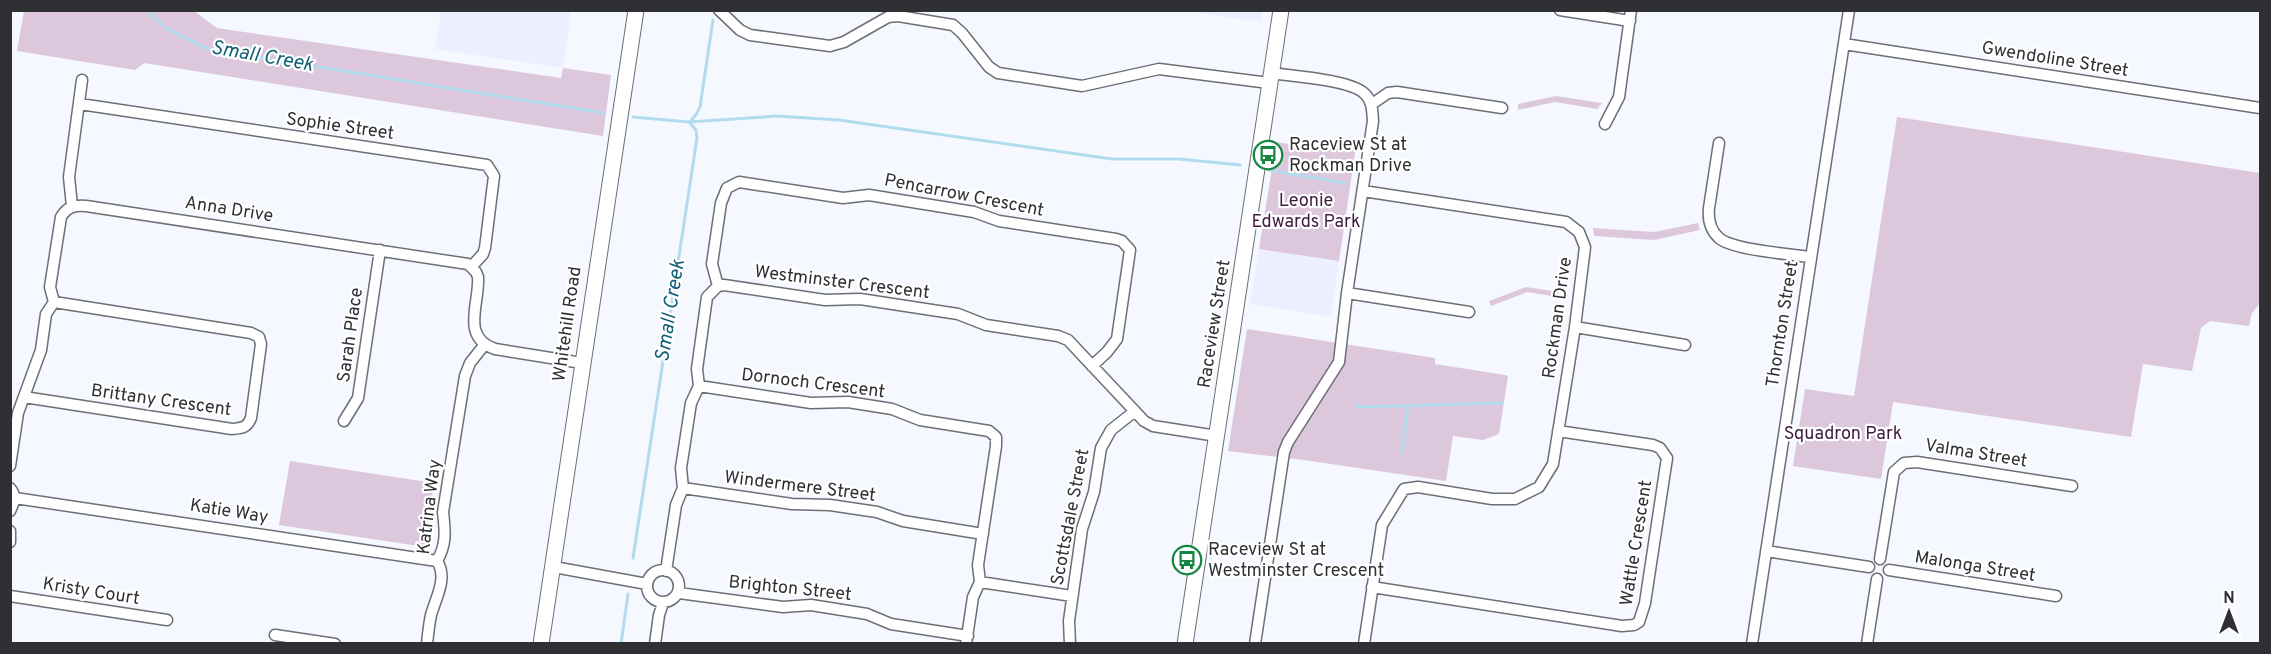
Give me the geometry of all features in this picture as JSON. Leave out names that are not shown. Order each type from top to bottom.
[{"type":"street","name":"Whitehill Road","points":[[541,644],[636,10]]},
{"type":"street","points":[[719,10],[740,30],[750,35],[830,46],[844,42],[888,17],[898,16],[953,25],[963,33],[989,67],[998,73],[1082,86],[1159,69],[1353,86],[1366,94],[1372,104],[1373,121],[1339,362],[1284,451],[1255,644]]},
{"type":"street","name":"Raceview Street","points":[[1185,644],[1281,10]]},
{"type":"street","points":[[1560,10],[1631,16],[1619,97],[1605,124]]},
{"type":"street","name":"Thornton Street","points":[[1752,644],[1849,10]]},
{"type":"street","name":"Gwendoline Street","points":[[1844,44],[2260,108]]},
{"type":"street","points":[[10,466],[18,414],[41,350],[46,314],[54,302],[50,287],[61,217],[65,210],[72,206],[69,177],[82,80]]},
{"type":"street","points":[[1372,104],[1388,93],[1397,92],[1502,108]]},
{"type":"street","name":"Sophie Street","points":[[80,104],[487,165],[494,176],[485,248],[483,254],[472,266]]},
{"type":"street","points":[[1719,143],[1708,217],[1714,233],[1727,244],[1810,257]]},
{"type":"street","name":"Pencarrow Crescent","points":[[718,286],[712,264],[721,203],[727,188],[739,182],[843,198],[869,195],[974,212],[999,221],[1116,239],[1122,241],[1130,250],[1117,339],[1092,366]]},
{"type":"street","name":"Rockman Drive","points":[[1363,191],[1566,222],[1579,232],[1585,247],[1553,464],[1539,487],[1515,499],[1492,499],[1418,487],[1404,489],[1382,525],[1364,644]]},
{"type":"street","name":"Anna Drive","points":[[72,206],[86,206],[462,262],[472,266]]},
{"type":"street","name":"Sarah Place","points":[[344,421],[358,398],[380,250]]},
{"type":"street","points":[[472,266],[479,284],[474,326],[485,344],[495,349],[582,363]]},
{"type":"street","points":[[666,570],[676,505],[683,488],[681,468],[691,403],[699,386],[697,365],[706,304],[708,297],[718,286]]},
{"type":"street","name":"Westminster Crescent","points":[[718,286],[825,300],[860,299],[958,314],[986,325],[1058,336],[1068,340],[1144,421],[1153,426],[1217,436]]},
{"type":"street","points":[[1347,293],[1469,312]]},
{"type":"street","name":"Brittany Crescent","points":[[24,398],[232,429],[248,425],[261,344],[259,337],[251,333],[54,302]]},
{"type":"street","points":[[1575,327],[1685,345]]},
{"type":"street","name":"Katrina Way","points":[[427,644],[431,615],[440,590],[441,567],[437,561],[444,549],[446,533],[443,512],[467,369],[485,344]]},
{"type":"street","name":"Dornoch Crescent","points":[[699,386],[811,403],[859,404],[892,409],[920,420],[988,431],[996,437],[978,566],[980,582],[974,597],[967,640]]},
{"type":"street","name":"Scottsdale Street","points":[[1070,644],[1069,621],[1082,529],[1094,492],[1101,448],[1111,430],[1135,411]]},
{"type":"street","name":"Wattle Crescent","points":[[1372,587],[1622,626],[1634,626],[1639,622],[1644,610],[1667,458],[1660,447],[1653,445],[1558,431]]},
{"type":"street","name":"Valma Street","points":[[1880,559],[1894,472],[1904,463],[1917,462],[2072,486]]},
{"type":"street","name":"Windermere Street","points":[[683,488],[792,504],[830,505],[877,512],[903,521],[983,534]]},
{"type":"street","points":[[10,511],[13,493]]},
{"type":"street","name":"Katie Way","points":[[13,493],[437,561]]},
{"type":"street","points":[[10,531],[10,542]]},
{"type":"street","points":[[1766,551],[1869,567]]},
{"type":"street","points":[[1880,559],[1888,564],[1889,570],[1885,577],[1877,579],[1870,573],[1869,567],[1874,560],[1880,559]]},
{"type":"street","points":[[554,567],[647,584]]},
{"type":"street","points":[[666,570],[677,578],[679,593],[672,600],[663,603],[649,595],[647,584],[654,573],[666,570]]},
{"type":"street","name":"Malonga Street","points":[[1889,570],[2056,596]]},
{"type":"street","points":[[1867,644],[1877,579]]},
{"type":"street","points":[[980,582],[1072,596]]},
{"type":"street","name":"Brighton Street","points":[[679,593],[783,607],[811,605],[867,614],[891,624],[967,640]]},
{"type":"street","name":"Kristy Court","points":[[10,596],[167,620]]},
{"type":"street","points":[[655,644],[663,603]]},
{"type":"street","points":[[274,635],[334,644]]},
{"type":"shaded area","points":[[441,11],[571,11],[563,68],[435,49]]},
{"type":"shaded area","points":[[1186,11],[1263,11],[1261,22]]},
{"type":"shaded area","points":[[1259,249],[1339,261],[1331,317],[1250,304]]},
{"type":"green space","points":[[193,10],[217,28],[561,78],[563,68],[611,75],[603,136],[144,63],[135,70],[17,51],[24,11]]},
{"type":"green space","points":[[1556,96],[1602,103],[1597,109],[1555,102],[1518,110],[1518,104]]},
{"type":"green space","name":"Squadron Park","points":[[1897,117],[2260,173],[2260,303],[2252,313],[2249,326],[2210,321],[2201,328],[2192,371],[2143,364],[2131,437],[1893,402],[1881,479],[1793,466],[1805,389],[1854,396]]},
{"type":"green space","name":"Leonie Edwards Park","points":[[1276,142],[1320,149],[1321,142],[1356,147],[1339,261],[1259,249]]},
{"type":"green space","points":[[1698,223],[1700,230],[1654,240],[1594,236],[1593,228],[1654,232]]},
{"type":"green space","points":[[1526,287],[1559,292],[1558,297],[1527,292],[1491,306],[1489,301]]},
{"type":"green space","points":[[1247,329],[1435,358],[1435,364],[1508,376],[1499,434],[1483,440],[1453,436],[1446,481],[1228,451]]},
{"type":"green space","points":[[290,461],[434,483],[425,547],[279,525]]},
{"type":"waterway","name":"Small Creek","points":[[146,10],[167,29],[208,49],[603,113]]},
{"type":"waterway","points":[[691,121],[700,107],[713,20]]},
{"type":"waterway","points":[[689,122],[777,116],[839,120],[1112,159],[1179,159],[1240,165]]},
{"type":"waterway","name":"Small Creek","points":[[633,117],[689,122],[696,130],[697,138],[633,558]]},
{"type":"waterway","points":[[1269,170],[1345,183]]},
{"type":"waterway","points":[[1356,404],[1357,407],[1502,403]]},
{"type":"waterway","points":[[1402,452],[1408,406]]},
{"type":"waterway","name":"Small Creek","points":[[621,644],[628,594]]},
{"type":"place","name":"Raceview St at Rockman Drive","points":[[1268,155]]},
{"type":"place","name":"Raceview St at Westminster Crescent","points":[[1187,560]]}]
